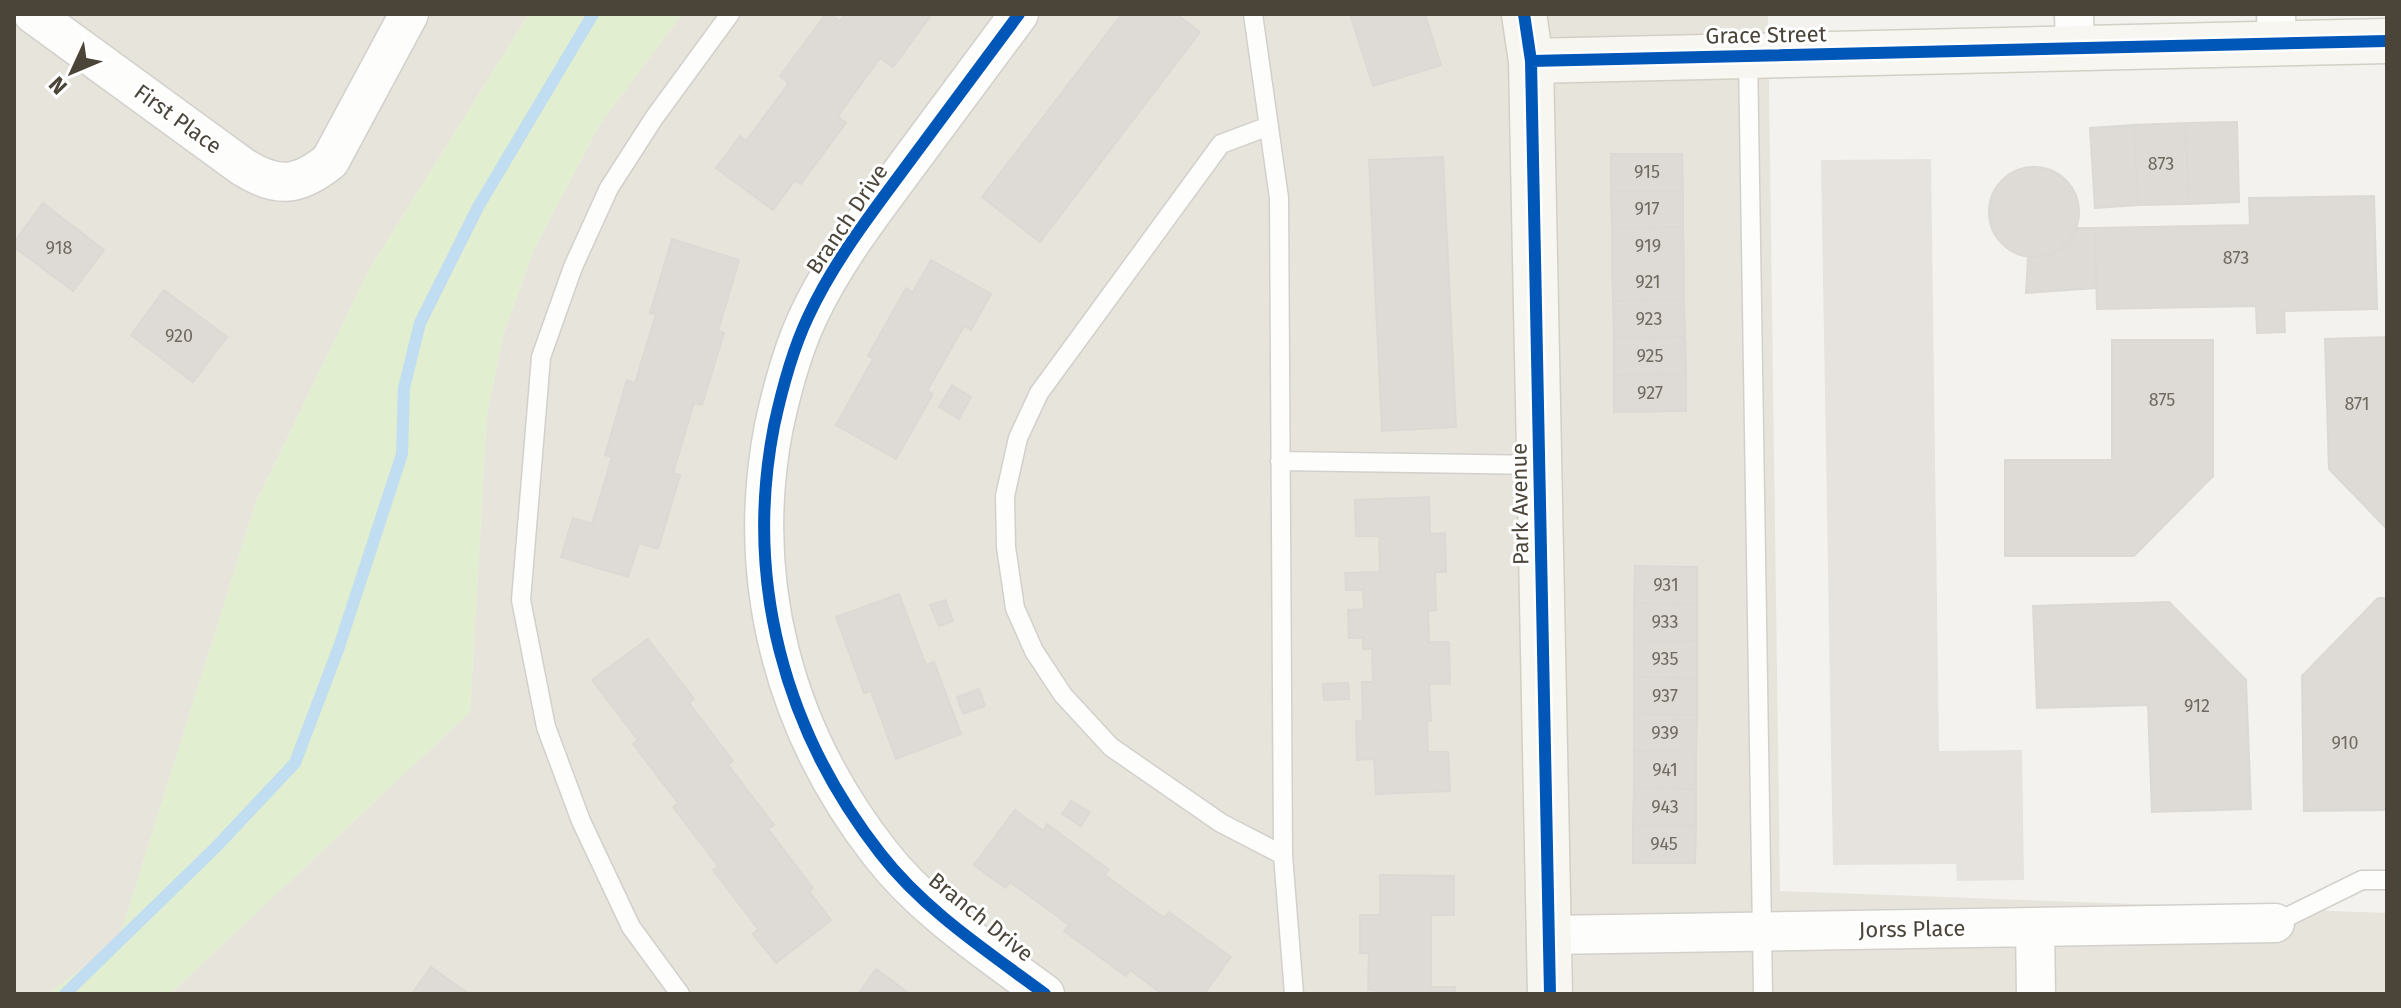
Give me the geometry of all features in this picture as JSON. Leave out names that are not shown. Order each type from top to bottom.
[{"type":"street","name":"First Place","points":[[33,14],[243,167],[262,178],[289,182],[312,176],[330,161],[409,14]]},
{"type":"street","name":"Branch Drive","points":[[1019,14],[847,246],[808,318],[782,390],[767,462],[763,533],[768,601],[782,667],[806,732],[841,798],[881,855],[932,908],[1045,994]]},
{"type":"street","name":"Park Avenue","points":[[1524,14],[1531,61],[1550,994]]},
{"type":"street","name":"Grace Street","points":[[1531,61],[1748,55],[2074,31],[2276,29],[2387,41]]},
{"type":"street","name":"Jorss Place","points":[[1549,935],[2275,923]]},
{"type":"street","points":[[2035,927],[2036,994]]},
{"type":"lane","points":[[680,994],[631,927],[581,821],[546,727],[521,600],[541,357],[573,267],[609,188],[654,118],[730,14]]},
{"type":"lane","points":[[1253,14],[1279,198],[1283,855],[1294,994]]},
{"type":"lane","points":[[1748,55],[1763,994]]},
{"type":"lane","points":[[1269,126],[1221,144],[1039,393],[1018,438],[1005,509],[1006,547],[1015,608],[1034,651],[1063,695],[1111,747],[1221,823],[1283,855]]},
{"type":"lane","points":[[1280,461],[1539,465]]},
{"type":"lane","points":[[2275,923],[2362,880],[2387,880]]},
{"type":"shaded area","points":[[14,14],[529,14],[369,270],[256,502],[118,942],[48,994],[14,994]]},
{"type":"shaded area","points":[[682,14],[1768,14],[1780,891],[2387,913],[2387,994],[170,994],[470,712],[487,414],[504,332],[535,247],[600,124]]},
{"type":"shaded area","points":[[1931,159],[1939,751],[2022,750],[2024,880],[1957,881],[1956,864],[1833,865],[1821,160]]},
{"type":"green space","points":[[529,14],[682,14],[600,124],[535,247],[504,332],[487,414],[470,712],[170,994],[48,994],[118,942],[256,502],[369,270]]},
{"type":"building","points":[[826,14],[840,21],[845,14],[932,14],[893,67],[880,58],[838,116],[846,123],[801,184],[795,180],[773,210],[716,168],[740,136],[746,141],[789,83],[780,76]]},
{"type":"building","points":[[1122,14],[1176,14],[1200,32],[1040,242],[982,197]]},
{"type":"building","points":[[1350,14],[1425,14],[1441,65],[1373,86]]},
{"type":"building","points":[[2237,122],[2239,202],[2188,204],[2186,123]]},
{"type":"building","points":[[2186,123],[2188,204],[2139,205],[2133,125]]},
{"type":"building","points":[[2133,125],[2139,205],[2095,208],[2090,128]]},
{"type":"building","points":[[1611,154],[1682,154],[1683,191],[1611,191]]},
{"type":"building","points":[[1443,157],[1456,427],[1382,431],[1369,160]]},
{"type":"building","points":[[2034,167],[2051,171],[2066,180],[2075,195],[2079,212],[2075,229],[2066,244],[2051,253],[2034,257],[2017,253],[2002,244],[1993,229],[1989,212],[1993,195],[2002,180],[2017,171]]},
{"type":"building","points":[[1611,191],[1683,191],[1683,227],[1612,228]]},
{"type":"building","points":[[2374,196],[2377,309],[2284,311],[2285,332],[2257,333],[2256,306],[2097,309],[2095,228],[2250,225],[2249,198]]},
{"type":"building","points":[[43,203],[104,250],[73,291],[14,247],[14,242]]},
{"type":"building","points":[[1683,227],[1684,264],[1612,264],[1612,228]]},
{"type":"building","points":[[2077,228],[2095,228],[2096,288],[2026,293],[2028,257],[2047,256],[2059,250]]},
{"type":"building","points":[[672,239],[739,260],[718,331],[724,333],[702,405],[694,403],[673,473],[680,475],[658,549],[639,543],[628,577],[561,557],[573,518],[592,524],[612,457],[605,455],[627,380],[635,383],[656,314],[650,313]]},
{"type":"building","points":[[931,260],[991,294],[971,330],[964,326],[927,391],[933,394],[896,459],[836,425],[873,359],[868,356],[906,288],[913,292]]},
{"type":"building","points":[[1612,264],[1684,264],[1684,300],[1613,301]]},
{"type":"building","points":[[164,290],[227,337],[193,382],[131,335]]},
{"type":"building","points":[[1684,300],[1685,337],[1614,338],[1613,301]]},
{"type":"building","points":[[1685,337],[1686,374],[1614,375],[1614,338]]},
{"type":"building","points":[[2387,337],[2387,529],[2329,469],[2325,339]]},
{"type":"building","points":[[2112,340],[2213,340],[2213,476],[2134,556],[2005,556],[2005,460],[2112,460]]},
{"type":"building","points":[[1686,374],[1686,411],[1614,412],[1614,375]]},
{"type":"building","points":[[952,385],[971,397],[959,419],[939,407]]},
{"type":"building","points":[[1429,497],[1430,534],[1445,533],[1446,572],[1435,572],[1436,610],[1428,611],[1429,642],[1449,642],[1450,684],[1429,684],[1431,721],[1427,721],[1428,752],[1448,752],[1450,791],[1376,794],[1374,759],[1357,760],[1356,721],[1363,720],[1362,682],[1373,682],[1372,649],[1363,649],[1363,638],[1349,638],[1348,610],[1364,609],[1363,590],[1346,590],[1345,573],[1380,572],[1379,536],[1356,536],[1355,500]]},
{"type":"building","points":[[1635,566],[1697,567],[1697,604],[1634,603]]},
{"type":"building","points":[[899,594],[926,665],[934,662],[961,734],[896,759],[871,691],[864,693],[836,617]]},
{"type":"building","points":[[2378,598],[2387,598],[2387,810],[2304,811],[2302,676]]},
{"type":"building","points":[[945,600],[953,621],[939,626],[930,605]]},
{"type":"building","points":[[2169,602],[2246,680],[2251,809],[2152,812],[2148,705],[2037,708],[2033,606]]},
{"type":"building","points":[[1634,603],[1697,604],[1697,641],[1634,640]]},
{"type":"building","points":[[648,639],[694,699],[689,703],[733,761],[728,765],[774,825],[768,829],[813,888],[809,891],[831,920],[776,963],[753,934],[758,929],[713,870],[718,866],[673,807],[678,803],[633,744],[638,740],[592,680]]},
{"type":"building","points":[[1634,640],[1697,641],[1697,678],[1634,677]]},
{"type":"building","points":[[1634,677],[1697,678],[1697,715],[1634,714]]},
{"type":"building","points":[[1348,683],[1349,699],[1324,700],[1323,684]]},
{"type":"building","points":[[979,689],[985,706],[963,714],[957,697]]},
{"type":"building","points":[[1634,714],[1697,715],[1696,752],[1634,751]]},
{"type":"building","points":[[1634,751],[1696,752],[1696,789],[1634,788]]},
{"type":"building","points":[[1634,788],[1696,789],[1696,826],[1633,826]]},
{"type":"building","points":[[1071,801],[1090,812],[1081,826],[1062,814]]},
{"type":"building","points":[[1015,810],[1043,831],[1047,824],[1109,870],[1105,875],[1164,918],[1169,912],[1231,957],[1204,994],[1162,994],[1130,970],[1126,976],[1064,931],[1069,925],[1010,882],[1005,888],[974,865]]},
{"type":"building","points":[[1633,826],[1696,826],[1695,863],[1633,863]]},
{"type":"building","points":[[1380,875],[1454,876],[1454,915],[1431,915],[1431,987],[1455,987],[1455,994],[1379,994],[1379,991],[1368,990],[1369,953],[1360,953],[1360,915],[1380,915]]},
{"type":"building","points":[[431,967],[469,994],[412,994]]},
{"type":"building","points":[[876,969],[910,994],[858,994]]},
{"type":"waterway","points":[[65,994],[216,847],[295,763],[339,647],[402,454],[404,388],[420,323],[478,207],[593,14]]},
{"type":"cycle path","points":[[1019,14],[854,238],[808,317],[788,370],[774,426],[766,484],[764,540],[769,596],[780,651],[796,704],[819,756],[847,806],[880,853],[916,893],[957,929],[1045,994]]},
{"type":"cycle path","points":[[1524,14],[1531,61],[1550,994]]},
{"type":"cycle path","points":[[1531,61],[2387,41]]}]
